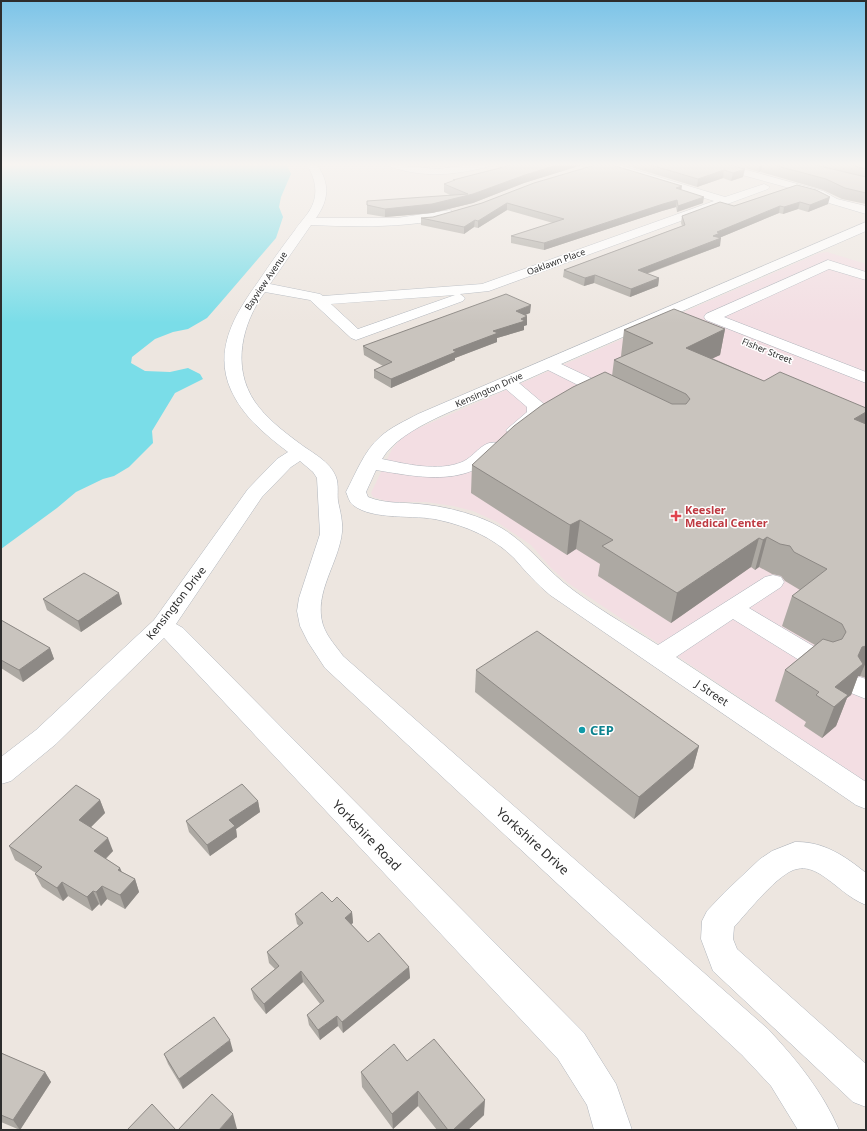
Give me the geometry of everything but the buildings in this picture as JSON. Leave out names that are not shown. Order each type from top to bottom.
[{"type":"street","name":"Bayview Avenue","points":[[309,218],[247,308],[237,332],[232,357],[233,372],[239,392],[251,410],[274,433],[323,471],[328,481],[328,500],[332,532]]},
{"type":"street","points":[[307,221],[373,224],[434,218]]},
{"type":"street","name":"Oaklawn Place","points":[[262,286],[309,295],[318,301],[356,335],[679,218]]},
{"type":"street","name":"Kensington Drive","points":[[558,590],[538,573],[521,553],[500,536],[484,527],[443,514],[419,510],[376,508],[367,506],[360,501],[356,492],[370,463],[385,441],[424,418],[866,226]]},
{"type":"street","points":[[819,246],[838,252]]},
{"type":"street","points":[[866,276],[828,264],[711,317],[866,378]]},
{"type":"street","points":[[738,281],[767,292]]},
{"type":"street","name":"Oaklawn Place","points":[[318,301],[484,288]]},
{"type":"street","name":"Fisher Street","points":[[668,312],[866,391]]},
{"type":"street","points":[[784,358],[798,351]]},
{"type":"street","points":[[548,364],[625,402]]},
{"type":"street","points":[[508,382],[536,405],[536,414],[528,422],[509,434]]},
{"type":"street","points":[[370,463],[417,470],[454,470],[470,465],[492,447]]},
{"type":"street","name":"Kensington Drive","points":[[1,773],[46,737],[162,626],[255,493],[284,463],[308,459]]},
{"type":"street","name":"Yorkshire Drive","points":[[332,532],[325,559],[311,589],[307,608],[315,636],[330,657],[755,1042],[784,1072],[798,1092],[820,1130]]},
{"type":"street","points":[[658,657],[773,582]]},
{"type":"street","name":"J Street","points":[[558,590],[866,797]]},
{"type":"street","points":[[733,609],[821,662]]},
{"type":"street","name":"Yorkshire Road","points":[[162,626],[175,634],[571,1046],[603,1097],[613,1130]]},
{"type":"street","points":[[866,891],[829,864],[806,855],[790,856],[775,864],[718,921],[717,939],[725,960],[866,1089]]},
{"type":"shaded area","name":"Keesler Medical Center","points":[[827,252],[866,264],[866,782],[568,583],[551,568],[531,545],[497,522],[473,511],[453,506],[426,502],[389,502],[373,497],[371,493],[392,449],[402,437],[412,431],[819,253]]},
{"type":"water","points":[[1,218],[283,218],[276,238],[207,318],[188,329],[173,332],[155,339],[132,357],[131,363],[145,371],[170,372],[188,368],[200,374],[203,379],[175,393],[152,431],[153,443],[129,467],[114,476],[103,479],[76,492],[57,508],[1,549]]},
{"type":"place","name":"Keesler Medical Center","points":[[676,516]]},
{"type":"place","name":"CEP","points":[[582,730]]}]
